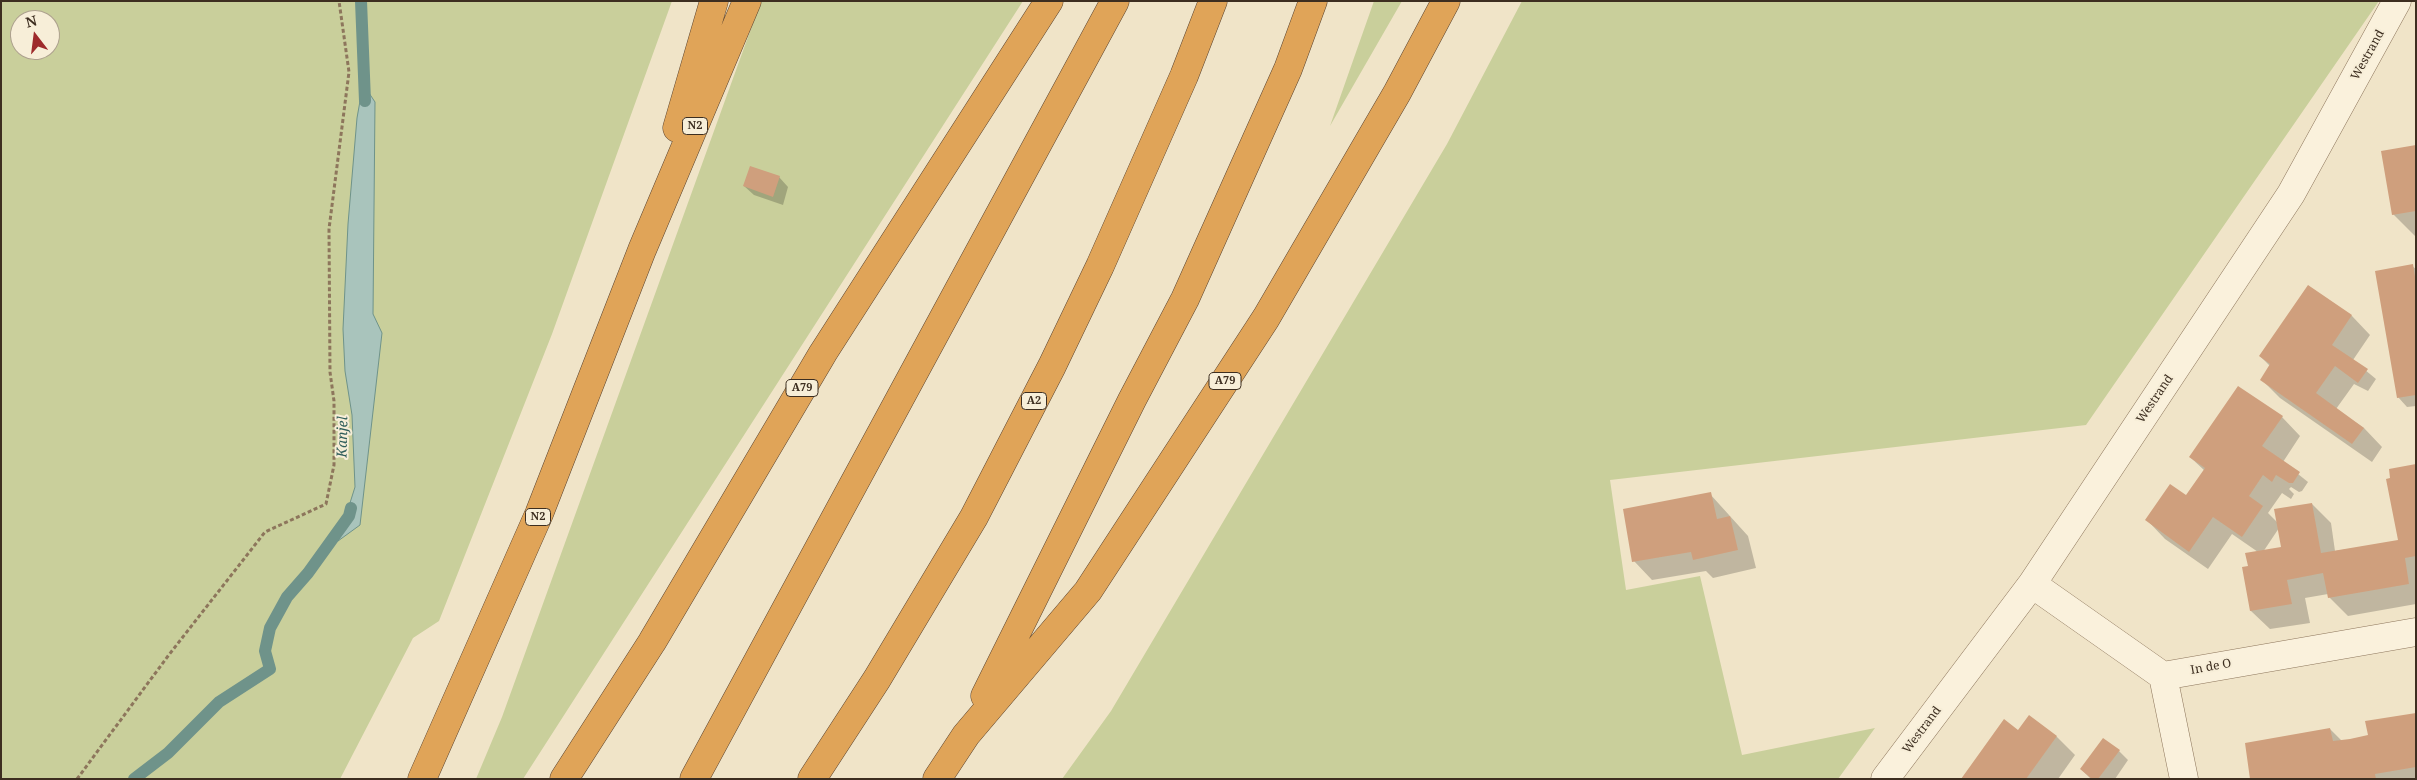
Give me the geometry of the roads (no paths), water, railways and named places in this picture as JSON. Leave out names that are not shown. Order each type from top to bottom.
[{"type":"highway","name":"N2","points":[[642,250],[714,1]]},
{"type":"highway","name":"N2","points":[[422,779],[540,514],[642,250],[748,1]]},
{"type":"highway","name":"A79","points":[[564,779],[652,642],[823,353],[1048,1]]},
{"type":"highway","points":[[694,779],[1115,1]]},
{"type":"highway","name":"A2","points":[[812,779],[877,679],[974,517],[1047,375],[1104,257],[1184,76],[1213,1]]},
{"type":"highway","points":[[937,779],[966,735],[1132,400],[1185,299],[1288,69],[1313,1]]},
{"type":"highway","name":"A79","points":[[966,735],[1088,591],[1266,318],[1397,93],[1446,1]]},
{"type":"street","name":"Westrand","points":[[1885,779],[2032,584],[2291,194],[2397,1]]},
{"type":"street","points":[[2032,584],[2163,676],[2184,779]]},
{"type":"street","name":"In de O","points":[[2163,676],[2416,632]]},
{"type":"water","points":[[363,84],[375,102],[373,314],[382,333],[360,525],[338,541],[355,487],[352,415],[345,371],[343,329],[348,224],[357,118]]},
{"type":"waterway","name":"Kanjel","points":[[361,1],[365,101]]},
{"type":"waterway","name":"Kanjel","points":[[134,779],[168,753],[219,702],[270,669],[265,651],[270,628],[287,597],[308,573],[349,516],[351,508]]}]
